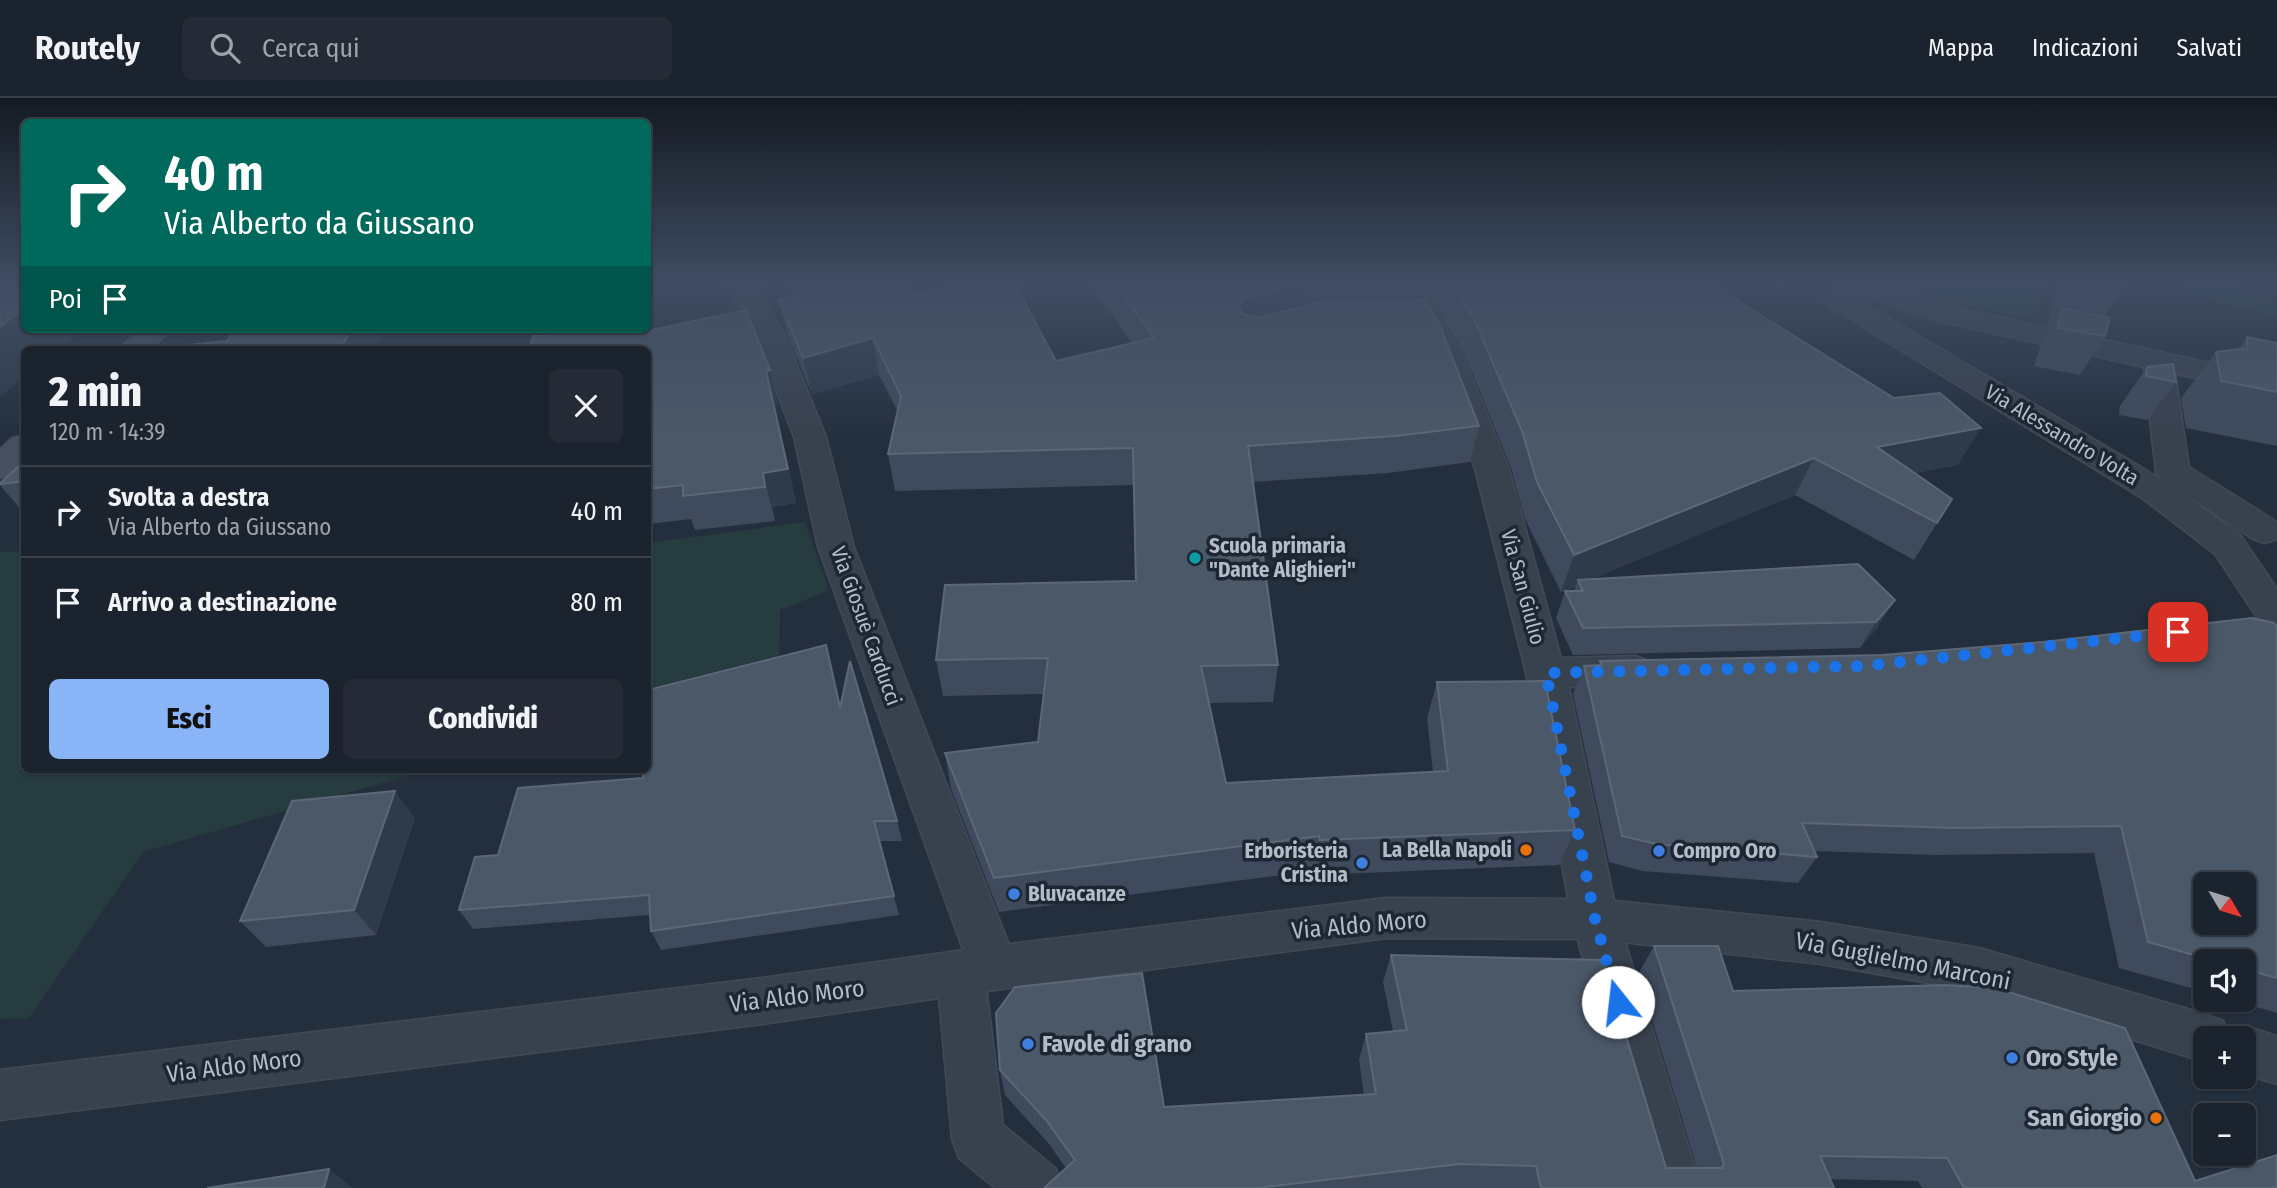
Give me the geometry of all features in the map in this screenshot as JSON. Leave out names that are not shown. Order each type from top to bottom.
[{"type":"main road","points":[[0,467],[21,448]]},
{"type":"street","name":"Via Giosuè Carducci","points":[[770,335],[810,437],[836,547],[977,971],[978,1139],[1037,1188]]},
{"type":"street","name":"Via San Giulio","points":[[1426,335],[1448,356],[1492,469],[1546,673],[1595,919],[1674,1188]]},
{"type":"street","name":"Via Alessandro Volta","points":[[1894,335],[2154,490],[2228,545],[2268,632]]},
{"type":"street","points":[[2042,335],[2277,384]]},
{"type":"street","points":[[2158,360],[2173,472],[2265,531]]},
{"type":"street","points":[[1546,673],[1664,671]]},
{"type":"street","name":"Via Aldo Moro","points":[[0,1096],[1387,918],[1595,919]]},
{"type":"street","name":"Via Guglielmo Marconi","points":[[1595,919],[1821,943],[1979,970],[2193,1034]]},
{"type":"street","points":[[2256,1054],[2277,1060]]},
{"type":"green space","points":[[805,522],[829,590],[780,610],[779,668],[651,705],[651,543]]},
{"type":"green space","points":[[21,551],[21,773],[417,773],[143,852],[29,1018],[0,1019],[0,552]]},
{"type":"building","points":[[231,335],[348,335],[342,346],[180,346],[227,341]]},
{"type":"building","points":[[756,335],[770,370],[766,371],[788,469],[763,473],[765,487],[683,496],[683,485],[651,489],[651,346],[530,346],[533,336]]},
{"type":"building","points":[[793,335],[1042,335],[1056,361],[1154,338],[1152,335],[1443,335],[1479,426],[1395,436],[1248,446],[1278,665],[1201,666],[1226,783],[1448,771],[1437,682],[1545,681],[1575,830],[1320,840],[1319,836],[994,878],[945,753],[1038,742],[1048,658],[936,660],[945,585],[1136,581],[1133,448],[888,454],[901,396],[873,338],[803,358]]},
{"type":"building","points":[[1481,335],[1793,335],[1894,398],[1940,393],[1981,428],[1877,447],[1952,499],[1937,523],[1814,458],[1574,555],[1537,482],[1522,431]]},
{"type":"building","points":[[2247,337],[2277,343],[2277,392],[2221,381],[2216,352],[2247,348]]},
{"type":"building","points":[[2173,364],[2176,382],[2146,376],[2147,367]]},
{"type":"building","points":[[21,465],[21,481],[0,483]]},
{"type":"building","points":[[1858,564],[1895,600],[1876,622],[1583,628],[1565,591],[1583,591],[1578,580]]},
{"type":"building","points":[[2252,618],[2274,623],[2277,626],[2277,978],[2256,972],[2256,949],[2193,949],[2193,955],[2148,942],[2121,826],[1956,828],[1802,823],[1817,857],[1656,844],[1622,836],[1584,666],[1602,665],[1600,661],[1882,655],[2043,642]]},
{"type":"building","points":[[826,645],[840,708],[850,661],[897,821],[874,821],[894,896],[651,931],[649,895],[459,910],[475,857],[498,855],[518,788],[643,778],[643,773],[651,773],[651,689]]},
{"type":"building","points":[[395,791],[354,910],[240,921],[292,801]]},
{"type":"building","points":[[1654,946],[1718,946],[1733,991],[1945,985],[1995,988],[2125,1028],[2195,1181],[2242,1166],[2256,1166],[2256,1162],[2277,1155],[2277,1188],[1964,1188],[1947,1158],[1820,1156],[1834,1188],[1541,1188],[1536,1166],[1459,1164],[1257,1188],[1044,1188],[1075,1160],[1046,1120],[1000,1070],[996,1013],[1015,987],[1142,973],[1164,1107],[1376,1094],[1366,1034],[1407,1030],[1391,955],[1603,960],[1666,1168],[1722,1168],[1724,1164]]},
{"type":"building","points":[[329,1169],[324,1188],[207,1188]]},
{"type":"place","name":"Scuola primaria \"Dante Alighieri\"","points":[[1195,558]]},
{"type":"place","name":"La Bella Napoli","points":[[1526,850]]},
{"type":"place","name":"Compro Oro","points":[[1659,851]]},
{"type":"place","name":"Erboristeria Cristina","points":[[1362,863]]},
{"type":"place","name":"Bluvacanze","points":[[1014,894]]},
{"type":"place","name":"Favole di grano","points":[[1028,1044]]},
{"type":"place","name":"Oro Style","points":[[2012,1058]]},
{"type":"place","name":"San Giorgio","points":[[2156,1118]]},
{"type":"route","points":[[1618,1002],[1595,919],[1546,673],[1864,666],[2006,653],[2178,632]]}]
